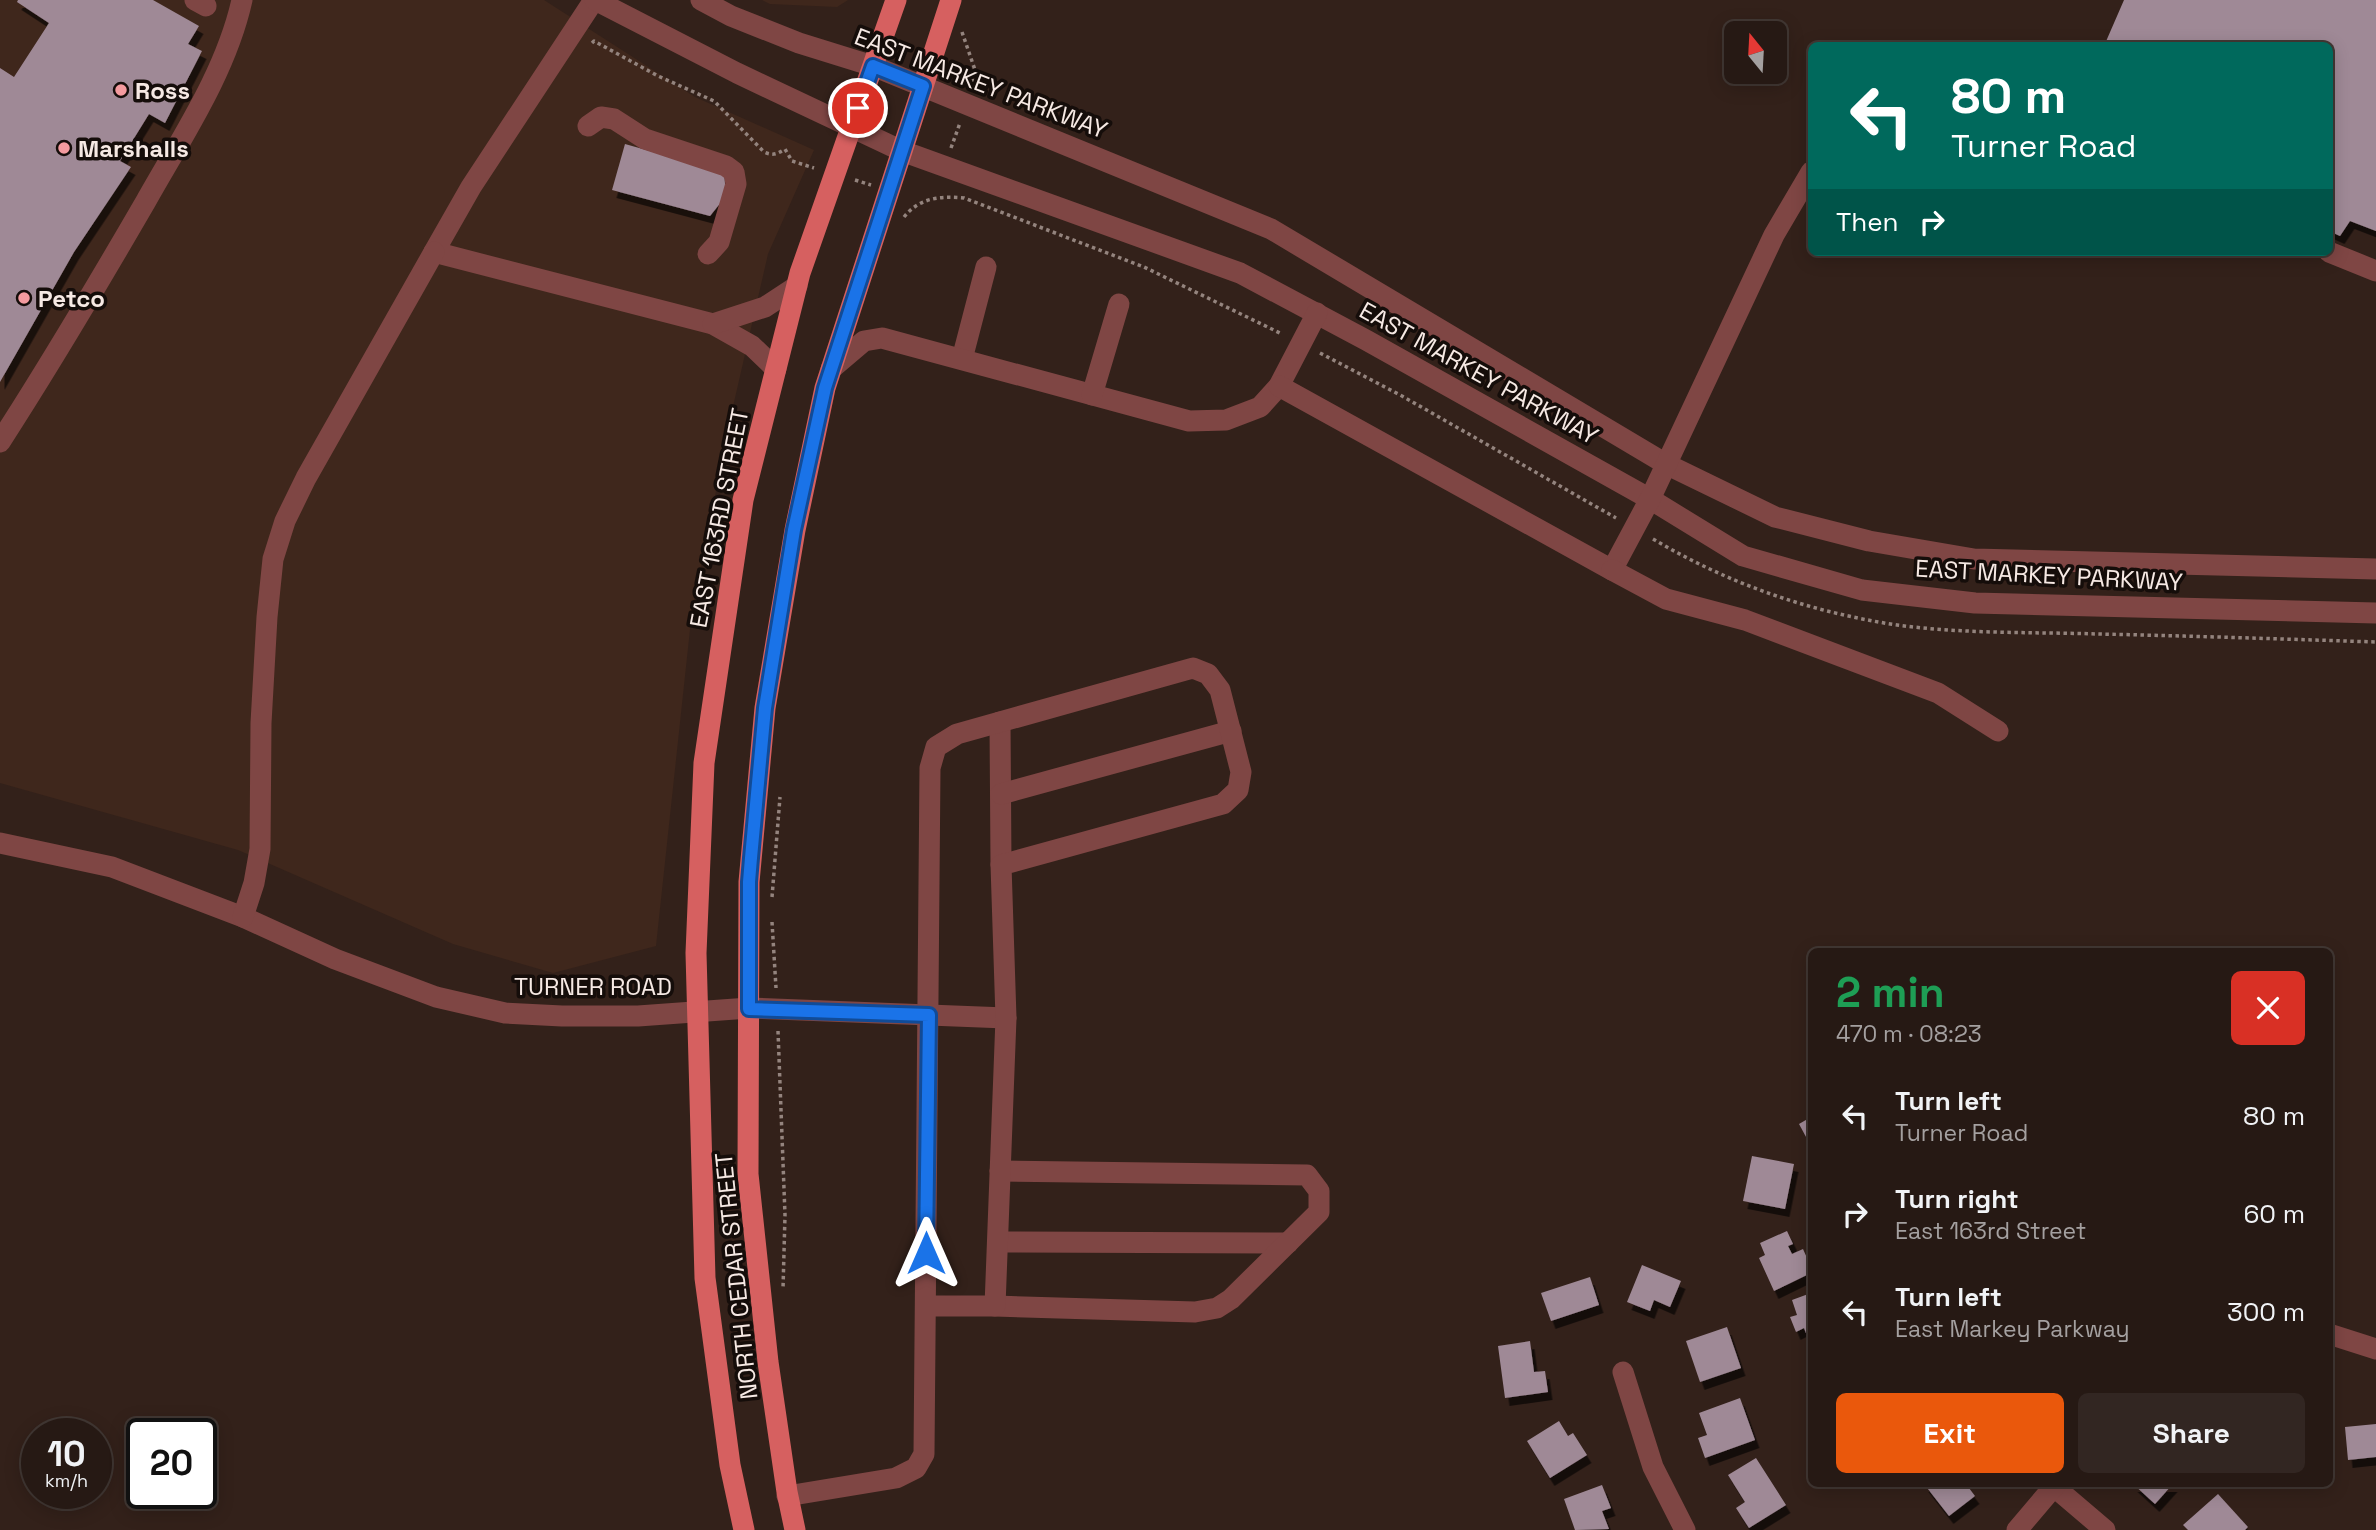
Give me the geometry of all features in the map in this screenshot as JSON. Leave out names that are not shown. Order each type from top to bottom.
[{"type":"main road","name":"EAST 163RD STREET","points":[[696,1017],[695,953],[704,763],[743,500],[797,286],[896,0]]},
{"type":"main road","points":[[749,1012],[749,882],[765,708],[794,530],[831,369],[951,0]]},
{"type":"main road","name":"NORTH CEDAR STREET","points":[[749,1012],[748,1174],[768,1362],[787,1496],[795,1530]]},
{"type":"main road","name":"NORTH CEDAR STREET","points":[[696,1017],[705,1278],[730,1465],[744,1530]]},
{"type":"street","points":[[0,442],[184,135],[212,81],[236,24],[242,0]]},
{"type":"street","points":[[243,917],[254,883],[260,849],[261,723],[267,617],[273,559],[285,521],[306,478],[471,187],[595,0]]},
{"type":"street","name":"EAST MARKEY PARKWAY","points":[[595,0],[737,74],[902,151],[1240,273],[1317,313],[1650,499],[1743,556],[1862,590],[1975,603],[2376,613]]},
{"type":"street","name":"EAST MARKEY PARKWAY","points":[[701,0],[731,16],[873,66],[1271,229],[1666,464],[1775,517],[1869,541],[1973,559],[2376,569]]},
{"type":"street","points":[[588,126],[601,117],[614,119],[645,139],[726,166],[734,172],[736,184],[719,242],[708,254]]},
{"type":"street","points":[[1612,570],[1650,499],[1774,235],[1808,177]]},
{"type":"street","points":[[434,253],[713,324],[752,346],[776,369]]},
{"type":"street","points":[[2333,254],[2376,271]]},
{"type":"street","points":[[962,359],[986,267]]},
{"type":"street","points":[[713,324],[765,307],[797,286]]},
{"type":"street","points":[[1092,395],[1119,304]]},
{"type":"street","points":[[831,369],[864,341],[882,338],[1189,421],[1226,420],[1260,407],[1279,386],[1317,313]]},
{"type":"street","points":[[1279,386],[1666,599],[1745,620],[1938,693],[1998,731]]},
{"type":"street","points":[[787,1496],[896,1478],[916,1468],[924,1454],[930,768],[936,747],[957,734],[1194,668],[1208,674],[1220,690],[1241,772],[1238,790],[1223,804],[1001,865]]},
{"type":"street","points":[[995,1306],[1006,1018],[1000,722]]},
{"type":"street","points":[[1001,794],[1231,731]]},
{"type":"street","name":"TURNER ROAD","points":[[0,843],[112,867],[243,917],[335,959],[436,997],[505,1013],[696,1017],[778,1010],[1006,1018]]},
{"type":"street","points":[[926,1306],[1195,1312],[1217,1308],[1231,1299],[1319,1212],[1319,1191],[1307,1175],[1000,1171]]},
{"type":"street","points":[[998,1242],[1288,1243]]},
{"type":"street","points":[[2333,1335],[2376,1349]]},
{"type":"street","points":[[1623,1372],[1653,1467],[1685,1530]]},
{"type":"street","points":[[2017,1530],[2052,1487]]},
{"type":"street","points":[[2056,1487],[2105,1530]]},
{"type":"path","points":[[591,45],[594,41],[658,76],[714,101],[770,155],[785,149],[792,161],[923,201]]},
{"type":"path","points":[[902,221],[906,214],[923,201],[935,197],[964,198],[1144,267],[1402,396],[1687,559],[1753,589],[1848,616],[1899,625],[2376,642]]},
{"type":"path","points":[[771,909],[781,786]]},
{"type":"path","points":[[772,922],[785,1215],[783,1290]]},
{"type":"shaded area","points":[[0,0],[544,0],[695,97],[814,150],[768,254],[732,411],[692,611],[656,946],[553,973],[453,944],[238,850],[0,783]]},
{"type":"shaded area","points":[[762,0],[848,0],[837,7],[770,4]]},
{"type":"building","points":[[153,0],[199,26],[188,44],[202,51],[165,123],[149,114],[120,161],[131,167],[74,252],[0,382],[0,68],[14,77],[49,23],[17,2]]},
{"type":"building","points":[[2124,0],[2376,0],[2376,231],[2350,221],[2340,236],[2333,233],[2333,42],[2106,42]]},
{"type":"building","points":[[625,144],[724,172],[726,196],[710,216],[612,190]]},
{"type":"building","points":[[1808,1119],[1808,1140],[1799,1124]]},
{"type":"building","points":[[1752,1156],[1794,1164],[1785,1209],[1743,1201]]},
{"type":"building","points":[[1787,1231],[1793,1244],[1788,1246],[1792,1254],[1803,1249],[1808,1260],[1808,1274],[1774,1291],[1759,1258],[1765,1255],[1760,1243]]},
{"type":"building","points":[[1642,1265],[1681,1281],[1670,1307],[1654,1300],[1650,1311],[1627,1302]]},
{"type":"building","points":[[1590,1277],[1599,1305],[1551,1321],[1541,1293]]},
{"type":"building","points":[[1808,1294],[1808,1338],[1804,1328],[1796,1332],[1790,1317],[1797,1315],[1792,1300]]},
{"type":"building","points":[[1727,1327],[1741,1368],[1700,1382],[1686,1341]]},
{"type":"building","points":[[1530,1341],[1534,1372],[1545,1371],[1548,1392],[1505,1398],[1498,1346]]},
{"type":"building","points":[[1740,1398],[1755,1440],[1705,1458],[1698,1438],[1707,1435],[1699,1413]]},
{"type":"building","points":[[1559,1421],[1568,1436],[1573,1433],[1587,1455],[1550,1478],[1527,1441]]},
{"type":"building","points":[[2376,1424],[2376,1457],[2348,1460],[2345,1427]]},
{"type":"building","points":[[1756,1458],[1786,1505],[1749,1528],[1736,1508],[1745,1502],[1728,1475]]},
{"type":"building","points":[[1602,1485],[1611,1508],[1602,1511],[1609,1529],[1575,1530],[1564,1499]]},
{"type":"building","points":[[1926,1487],[1968,1487],[1975,1496],[1949,1516]]},
{"type":"building","points":[[2136,1487],[2170,1487],[2155,1504]]},
{"type":"building","points":[[2218,1494],[2248,1527],[2245,1530],[2188,1530],[2183,1525]]},
{"type":"place","name":"Ross","points":[[121,90]]},
{"type":"place","name":"Marshalls","points":[[64,148]]},
{"type":"place","name":"Petco","points":[[24,298]]},
{"type":"route","points":[[858,108],[873,66],[923,86],[825,388],[794,530],[765,708],[749,882],[749,1009],[929,1015],[926,1253]]}]
